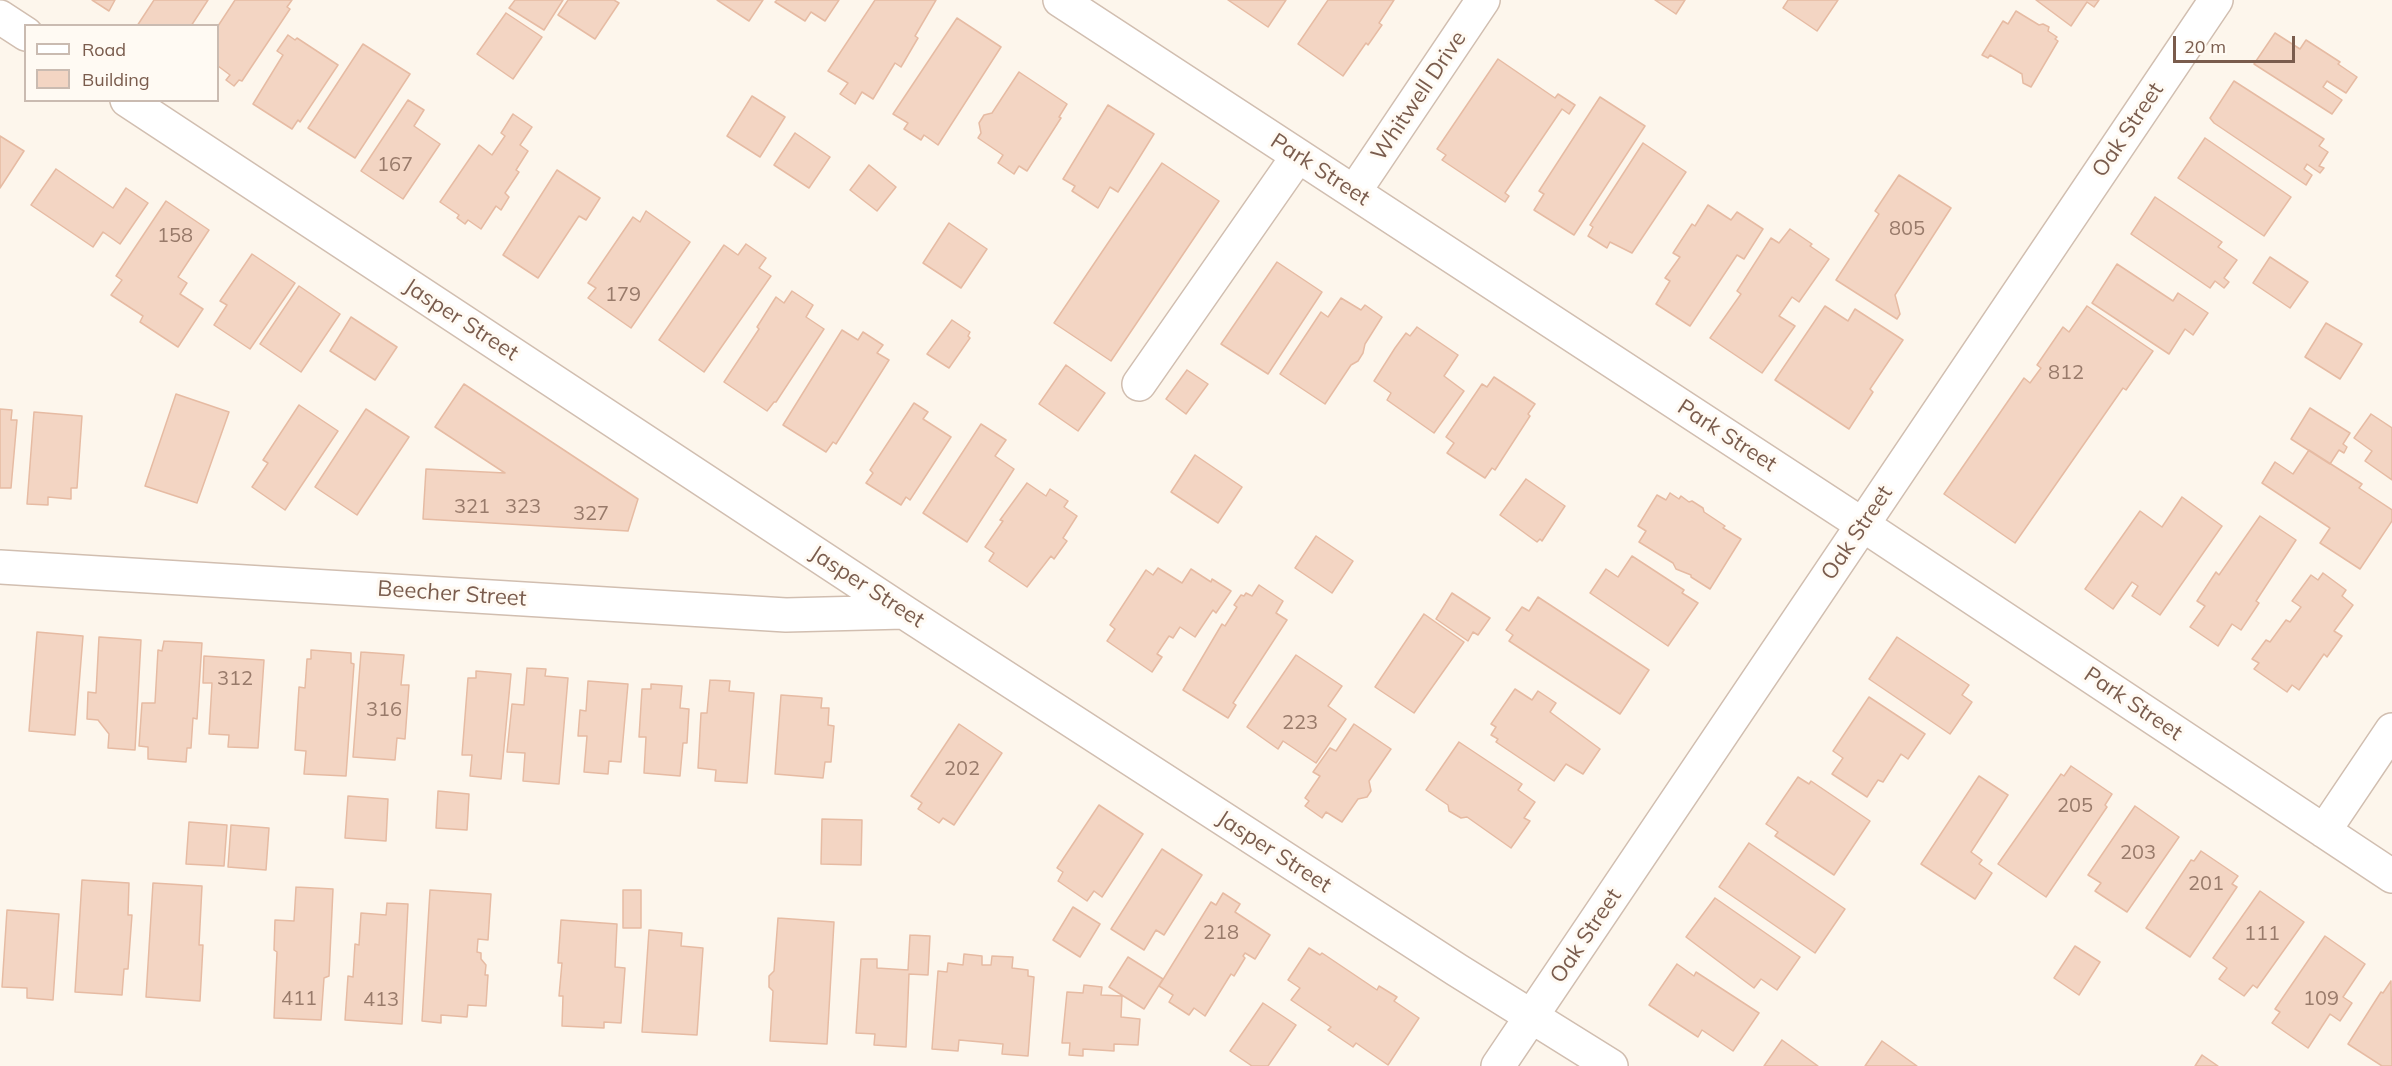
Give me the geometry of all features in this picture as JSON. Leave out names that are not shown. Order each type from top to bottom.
[{"type":"street","name":"Park Street","points":[[1060,0],[1863,525],[2392,876]]},
{"type":"street","name":"Whitwell Drive","points":[[1354,192],[1483,0]]},
{"type":"street","name":"Oak Street","points":[[1498,1066],[2216,0]]},
{"type":"street","points":[[0,17],[24,33]]},
{"type":"street","name":"Jasper Street","points":[[130,102],[904,612],[1447,964],[1611,1066]]},
{"type":"street","points":[[1139,384],[1298,156]]},
{"type":"street","name":"Beecher Street","points":[[0,567],[786,615],[904,612]]},
{"type":"street","points":[[2324,831],[2392,730]]},
{"type":"building","points":[[92,0],[115,0],[109,11]]},
{"type":"building","points":[[154,0],[208,0],[192,24],[138,24]]},
{"type":"building","points":[[235,0],[292,0],[287,7],[290,9],[242,81],[239,80],[234,86],[226,80],[230,75],[219,67],[219,24]]},
{"type":"building","points":[[515,0],[563,0],[544,30],[509,8]]},
{"type":"building","points":[[568,0],[614,0],[619,3],[595,39],[558,15]]},
{"type":"building","points":[[717,0],[763,0],[749,21]]},
{"type":"building","points":[[777,0],[839,0],[825,21],[811,12],[805,21],[775,2]]},
{"type":"building","points":[[875,0],[936,0],[915,36],[918,38],[901,67],[895,63],[873,99],[862,92],[855,104],[840,94],[848,83],[828,71]]},
{"type":"building","points":[[1228,0],[1286,0],[1268,27]]},
{"type":"building","points":[[1328,0],[1394,0],[1379,23],[1382,25],[1343,76],[1298,44]]},
{"type":"building","points":[[1655,0],[1685,0],[1676,14]]},
{"type":"building","points":[[1788,0],[1838,0],[1817,31],[1783,8]]},
{"type":"building","points":[[2036,0],[2099,0],[2094,7],[2087,2],[2071,26]]},
{"type":"building","points":[[2016,11],[2039,25],[2049,27],[2048,31],[2057,37],[2055,39],[2058,41],[2031,87],[2023,83],[2022,74],[1990,55],[1988,58],[1982,55],[2003,21],[2008,24]]},
{"type":"building","points":[[506,13],[542,37],[513,79],[477,54]]},
{"type":"building","points":[[957,18],[1001,47],[938,145],[924,135],[921,140],[904,129],[908,123],[893,114]]},
{"type":"building","points":[[2275,33],[2300,49],[2306,40],[2340,62],[2338,64],[2357,77],[2346,93],[2327,81],[2323,87],[2342,100],[2332,114],[2254,64]]},
{"type":"building","points":[[288,35],[295,40],[297,38],[338,65],[300,122],[298,120],[292,129],[253,104],[283,55],[277,51]]},
{"type":"building","points":[[363,44],[410,74],[355,158],[308,128]]},
{"type":"building","points":[[1498,59],[1555,98],[1558,94],[1575,105],[1569,114],[1562,109],[1505,193],[1509,196],[1505,202],[1442,160],[1446,155],[1437,149]]},
{"type":"building","points":[[1019,72],[1067,104],[1059,117],[1061,118],[1027,171],[1019,166],[1014,174],[998,163],[1003,155],[978,138],[981,133],[979,123],[984,115],[992,113]]},
{"type":"building","points":[[2234,81],[2324,139],[2319,146],[2328,152],[2319,166],[2324,168],[2320,173],[2307,164],[2304,169],[2312,175],[2306,185],[2214,123],[2210,118]]},
{"type":"building","points":[[752,96],[785,117],[760,157],[727,136]]},
{"type":"building","points":[[1600,97],[1645,126],[1574,235],[1534,210],[1544,194],[1539,191]]},
{"type":"building","points":[[408,100],[424,110],[414,126],[440,144],[403,199],[361,171]]},
{"type":"building","points":[[1108,105],[1154,134],[1118,192],[1110,187],[1098,208],[1072,191],[1075,186],[1063,179]]},
{"type":"building","points":[[513,114],[532,127],[520,145],[528,151],[516,170],[519,172],[505,193],[509,197],[501,210],[496,206],[481,229],[468,220],[465,224],[457,218],[459,215],[440,202],[479,145],[492,155],[505,136],[501,133]]},
{"type":"building","points":[[795,133],[830,157],[809,188],[774,165]]},
{"type":"building","points":[[0,136],[24,151],[0,188]]},
{"type":"building","points":[[2205,138],[2291,197],[2264,236],[2178,178]]},
{"type":"building","points":[[1643,143],[1686,172],[1632,253],[1610,242],[1607,248],[1588,236],[1593,227],[1590,225]]},
{"type":"building","points":[[1162,163],[1219,201],[1111,361],[1054,323]]},
{"type":"building","points":[[869,165],[896,187],[877,211],[850,190]]},
{"type":"building","points":[[56,169],[113,208],[126,188],[148,203],[120,244],[103,232],[93,247],[31,205]]},
{"type":"building","points":[[557,170],[600,198],[586,220],[579,216],[538,278],[503,255]]},
{"type":"building","points":[[1899,175],[1951,208],[1895,295],[1900,314],[1897,319],[1836,280],[1879,214],[1875,211]]},
{"type":"building","points":[[2155,197],[2222,242],[2218,247],[2237,260],[2224,278],[2229,282],[2224,288],[2215,281],[2210,288],[2131,234]]},
{"type":"building","points":[[166,201],[209,230],[178,277],[187,283],[180,294],[203,309],[178,347],[140,322],[143,316],[111,295],[122,280],[116,276]]},
{"type":"building","points":[[1708,205],[1731,220],[1737,212],[1763,229],[1744,259],[1737,255],[1690,326],[1656,304],[1670,281],[1665,278],[1680,257],[1673,253],[1692,224],[1695,226]]},
{"type":"building","points":[[646,211],[690,242],[631,328],[588,298],[596,288],[588,283],[633,217],[640,222]]},
{"type":"building","points":[[949,223],[987,249],[961,288],[923,263]]},
{"type":"building","points":[[1790,229],[1829,259],[1799,302],[1792,297],[1779,316],[1795,326],[1762,373],[1710,338],[1741,294],[1737,291],[1771,238],[1779,243]]},
{"type":"building","points":[[746,244],[766,258],[759,268],[771,276],[704,372],[659,340],[724,245],[738,255]]},
{"type":"building","points":[[252,254],[295,283],[250,349],[214,325],[227,305],[220,301]]},
{"type":"building","points":[[2270,257],[2308,282],[2290,308],[2253,283]]},
{"type":"building","points":[[1277,262],[1322,292],[1268,374],[1221,344]]},
{"type":"building","points":[[2117,264],[2173,301],[2178,293],[2208,313],[2193,335],[2185,329],[2169,354],[2092,303]]},
{"type":"building","points":[[299,286],[340,314],[301,372],[260,344]]},
{"type":"building","points":[[792,291],[813,305],[806,317],[824,329],[776,402],[767,411],[724,382],[759,329],[757,327],[776,297],[784,303]]},
{"type":"building","points":[[1341,298],[1361,310],[1365,305],[1382,317],[1365,344],[1358,361],[1351,365],[1325,404],[1280,374],[1321,312],[1328,317]]},
{"type":"building","points":[[1825,306],[1848,321],[1855,309],[1903,340],[1870,389],[1873,392],[1849,429],[1775,380]]},
{"type":"building","points":[[2087,306],[2153,351],[2126,390],[2123,388],[2015,543],[1944,494],[2024,378],[2030,383],[2041,368],[2037,365],[2063,327],[2069,332]]},
{"type":"building","points":[[351,317],[397,347],[375,380],[330,351]]},
{"type":"building","points":[[952,320],[970,332],[968,336],[970,338],[949,368],[927,354]]},
{"type":"building","points":[[2326,323],[2362,344],[2340,379],[2305,357]]},
{"type":"building","points":[[1417,327],[1458,355],[1444,376],[1464,391],[1434,433],[1387,400],[1391,393],[1374,381],[1406,333],[1410,336]]},
{"type":"building","points":[[842,330],[858,340],[863,332],[883,345],[877,353],[889,360],[836,444],[833,442],[826,452],[783,425]]},
{"type":"building","points":[[1066,365],[1105,393],[1078,431],[1039,404]]},
{"type":"building","points":[[1187,370],[1208,384],[1186,414],[1166,399]]},
{"type":"building","points":[[1494,377],[1535,404],[1528,414],[1530,416],[1495,470],[1492,468],[1485,478],[1447,453],[1454,443],[1446,437],[1482,384],[1487,387]]},
{"type":"building","points":[[464,384],[638,499],[628,531],[423,519],[426,469],[505,473],[435,427]]},
{"type":"building","points":[[176,394],[229,412],[197,503],[145,486]]},
{"type":"building","points":[[914,403],[928,412],[923,419],[951,437],[910,500],[906,497],[901,505],[866,483],[873,473],[870,470]]},
{"type":"building","points":[[299,405],[338,431],[285,510],[252,487],[268,463],[263,460]]},
{"type":"building","points":[[2310,408],[2350,433],[2343,444],[2347,447],[2344,453],[2339,450],[2330,464],[2291,439]]},
{"type":"building","points":[[0,409],[12,410],[11,420],[17,420],[11,488],[0,488]]},
{"type":"building","points":[[366,409],[409,437],[357,515],[315,487]]},
{"type":"building","points":[[34,412],[82,416],[77,488],[71,488],[71,499],[48,497],[48,505],[27,504]]},
{"type":"building","points":[[2371,414],[2392,428],[2392,480],[2365,461],[2372,451],[2354,438]]},
{"type":"building","points":[[981,424],[1006,440],[995,456],[1014,469],[967,542],[923,513]]},
{"type":"building","points":[[2309,450],[2362,484],[2359,488],[2392,510],[2392,521],[2360,569],[2320,543],[2330,528],[2262,483],[2275,462],[2293,474]]},
{"type":"building","points":[[1195,455],[1242,487],[1218,523],[1171,492]]},
{"type":"building","points":[[1526,479],[1565,506],[1542,541],[1540,539],[1537,542],[1500,515]]},
{"type":"building","points":[[1027,483],[1046,496],[1050,489],[1068,501],[1064,507],[1077,516],[1063,538],[1067,541],[1054,559],[1051,556],[1027,587],[989,561],[994,553],[985,547],[1003,521],[1000,520]]},
{"type":"building","points":[[1670,493],[1679,499],[1681,496],[1689,502],[1692,501],[1703,508],[1704,512],[1725,526],[1723,528],[1741,539],[1710,589],[1691,575],[1676,569],[1673,563],[1639,542],[1646,531],[1638,526],[1657,495],[1666,500]]},
{"type":"building","points":[[2182,497],[2222,526],[2160,615],[2132,596],[2138,586],[2132,582],[2113,609],[2085,589],[2140,511],[2162,527]]},
{"type":"building","points":[[2260,516],[2296,540],[2256,601],[2259,603],[2241,630],[2232,624],[2218,646],[2190,627],[2205,606],[2197,601],[2216,572],[2219,575]]},
{"type":"building","points":[[1316,536],[1353,561],[1332,593],[1295,568]]},
{"type":"building","points":[[1632,556],[1684,590],[1682,593],[1698,603],[1668,646],[1590,593],[1606,569],[1618,577]]},
{"type":"building","points":[[1158,568],[1182,583],[1191,569],[1231,591],[1216,613],[1213,610],[1195,637],[1180,627],[1173,638],[1169,636],[1157,654],[1162,657],[1152,672],[1107,641],[1115,629],[1110,625],[1146,570],[1153,575]]},
{"type":"building","points":[[2323,573],[2346,590],[2342,596],[2353,605],[2334,631],[2342,636],[2327,657],[2324,654],[2299,690],[2292,685],[2287,692],[2254,669],[2259,663],[2252,659],[2266,640],[2270,642],[2286,620],[2290,622],[2301,607],[2292,601],[2311,575],[2318,580]]},
{"type":"building","points":[[1259,585],[1283,601],[1276,613],[1287,620],[1233,703],[1236,705],[1228,718],[1183,690],[1222,624],[1225,626],[1237,607],[1234,605],[1241,595],[1244,596],[1246,593],[1252,596]]},
{"type":"building","points":[[1452,593],[1490,618],[1478,635],[1473,632],[1468,641],[1436,619]]},
{"type":"building","points":[[1538,597],[1649,670],[1620,714],[1509,641],[1513,635],[1506,630],[1522,607],[1529,611]]},
{"type":"building","points":[[1424,614],[1464,642],[1414,713],[1375,687]]},
{"type":"building","points":[[37,632],[83,636],[75,735],[29,731]]},
{"type":"building","points":[[99,637],[141,640],[135,750],[108,748],[109,734],[98,720],[87,719],[88,692],[96,693]]},
{"type":"building","points":[[1897,637],[1969,685],[1962,695],[1972,702],[1950,734],[1869,679]]},
{"type":"building","points":[[164,641],[202,643],[197,719],[193,718],[191,748],[187,748],[186,762],[148,759],[148,747],[139,746],[142,703],[155,703],[158,650],[162,651]]},
{"type":"building","points":[[311,650],[351,653],[351,663],[354,664],[346,776],[304,774],[306,751],[295,750],[299,687],[305,688],[307,659],[311,659]]},
{"type":"building","points":[[361,652],[404,655],[401,685],[409,685],[405,739],[397,738],[395,760],[353,757]]},
{"type":"building","points":[[1296,655],[1342,686],[1328,706],[1346,719],[1316,763],[1283,741],[1278,749],[1247,727]]},
{"type":"building","points":[[204,656],[264,660],[258,748],[228,747],[229,735],[209,734],[212,683],[203,683]]},
{"type":"building","points":[[527,668],[546,669],[545,676],[568,678],[559,784],[523,781],[525,753],[507,752],[512,704],[524,705]]},
{"type":"building","points":[[476,671],[511,674],[501,779],[470,776],[472,755],[462,755],[468,678],[476,678]]},
{"type":"building","points":[[710,680],[730,681],[729,691],[754,693],[747,783],[715,781],[716,770],[698,768],[701,713],[707,713]]},
{"type":"building","points":[[588,681],[628,684],[621,762],[609,761],[608,774],[584,772],[587,736],[578,736],[580,710],[586,711]]},
{"type":"building","points":[[651,684],[682,686],[680,708],[689,709],[687,743],[683,743],[680,776],[644,773],[646,737],[639,737],[642,689],[651,689]]},
{"type":"building","points":[[1515,689],[1532,700],[1538,691],[1556,703],[1550,712],[1600,749],[1583,774],[1566,764],[1554,781],[1496,742],[1498,739],[1491,735],[1496,727],[1491,724]]},
{"type":"building","points":[[781,695],[822,698],[821,708],[829,708],[828,725],[834,726],[831,762],[825,762],[823,778],[775,774]]},
{"type":"building","points":[[1869,697],[1925,734],[1908,759],[1901,754],[1883,782],[1878,780],[1867,797],[1832,774],[1843,758],[1833,751]]},
{"type":"building","points":[[959,724],[1002,753],[954,825],[943,818],[939,823],[918,809],[922,803],[911,796]]},
{"type":"building","points":[[1354,724],[1391,749],[1369,781],[1371,791],[1367,797],[1358,799],[1342,822],[1326,812],[1322,818],[1305,806],[1309,801],[1305,798],[1320,776],[1313,772],[1330,748],[1336,751]]},
{"type":"building","points":[[1459,742],[1522,784],[1518,790],[1535,802],[1524,818],[1530,821],[1511,848],[1467,817],[1461,818],[1449,811],[1448,805],[1426,790]]},
{"type":"building","points":[[2071,766],[2112,794],[2105,805],[2107,807],[2046,897],[1998,864],[2061,774],[2064,776]]},
{"type":"building","points":[[1979,776],[2008,795],[1971,852],[1982,860],[1979,864],[1992,873],[1975,899],[1921,864]]},
{"type":"building","points":[[1798,777],[1809,784],[1811,781],[1870,821],[1834,875],[1775,836],[1778,832],[1766,824]]},
{"type":"building","points":[[438,791],[469,794],[467,830],[436,828]]},
{"type":"building","points":[[348,796],[388,799],[386,841],[345,838]]},
{"type":"building","points":[[1099,805],[1143,834],[1102,897],[1094,891],[1087,901],[1058,881],[1063,872],[1057,868]]},
{"type":"building","points":[[2135,806],[2179,837],[2127,912],[2095,891],[2101,883],[2088,875]]},
{"type":"building","points":[[822,819],[862,820],[861,865],[821,864]]},
{"type":"building","points":[[189,822],[227,825],[224,866],[186,864]]},
{"type":"building","points":[[231,825],[269,828],[266,870],[228,867]]},
{"type":"building","points":[[1749,843],[1845,909],[1815,953],[1719,887]]},
{"type":"building","points":[[1162,849],[1202,875],[1164,935],[1156,930],[1144,950],[1111,929]]},
{"type":"building","points":[[2201,851],[2238,876],[2232,884],[2237,887],[2190,957],[2146,928],[2191,860],[2194,861]]},
{"type":"building","points":[[82,880],[129,883],[128,915],[132,915],[128,969],[124,969],[122,995],[75,992]]},
{"type":"building","points":[[153,883],[202,886],[199,945],[203,945],[200,1001],[146,997]]},
{"type":"building","points":[[296,887],[333,889],[329,976],[324,978],[321,1020],[274,1018],[277,952],[274,950],[275,920],[294,921]]},
{"type":"building","points":[[430,890],[491,894],[488,940],[478,939],[477,952],[481,953],[481,959],[486,965],[485,975],[488,975],[486,1006],[468,1005],[467,1017],[441,1015],[441,1023],[422,1021]]},
{"type":"building","points":[[623,890],[641,890],[641,928],[623,928]]},
{"type":"building","points":[[2260,891],[2304,922],[2257,988],[2253,985],[2244,996],[2219,979],[2227,968],[2213,958]]},
{"type":"building","points":[[1223,893],[1240,904],[1235,912],[1270,935],[1255,959],[1245,953],[1243,956],[1245,958],[1234,976],[1231,974],[1205,1016],[1194,1008],[1189,1015],[1169,1002],[1173,995],[1159,986],[1211,902],[1216,905]]},
{"type":"building","points":[[1715,898],[1800,957],[1777,990],[1761,979],[1754,988],[1686,937]]},
{"type":"building","points":[[387,903],[408,904],[402,1024],[345,1020],[348,976],[353,977],[355,944],[359,945],[361,913],[386,915]]},
{"type":"building","points":[[1073,907],[1100,924],[1080,957],[1053,940]]},
{"type":"building","points":[[7,910],[59,914],[53,1000],[27,998],[27,988],[2,987]]},
{"type":"building","points":[[778,918],[834,922],[827,1044],[770,1041],[773,991],[769,987],[769,976],[774,971]]},
{"type":"building","points":[[561,920],[617,924],[615,967],[625,968],[621,1023],[604,1022],[604,1028],[562,1026],[563,996],[559,996],[562,963],[558,963]]},
{"type":"building","points":[[649,930],[682,933],[681,946],[703,948],[697,1035],[642,1032]]},
{"type":"building","points":[[910,935],[930,936],[928,975],[909,974],[906,1047],[874,1045],[875,1034],[856,1033],[861,959],[877,959],[877,968],[908,970]]},
{"type":"building","points":[[2325,936],[2365,964],[2343,997],[2352,1003],[2340,1021],[2330,1014],[2308,1048],[2272,1023],[2280,1012],[2275,1009]]},
{"type":"building","points":[[2075,946],[2100,962],[2079,995],[2054,978]]},
{"type":"building","points":[[1309,948],[1320,955],[1322,953],[1377,990],[1379,986],[1397,997],[1394,1001],[1419,1018],[1388,1065],[1356,1043],[1353,1047],[1328,1030],[1331,1027],[1291,1000],[1300,988],[1288,980]]},
{"type":"building","points":[[964,954],[982,956],[982,965],[991,965],[992,956],[1013,957],[1012,968],[1028,970],[1028,976],[1034,977],[1028,1056],[1002,1054],[1003,1044],[959,1040],[958,1051],[932,1049],[938,971],[947,972],[948,963],[963,965]]},
{"type":"building","points":[[1128,957],[1163,979],[1144,1009],[1109,987]]},
{"type":"building","points":[[1677,964],[1694,976],[1696,972],[1759,1013],[1733,1051],[1702,1030],[1698,1037],[1649,1005]]},
{"type":"building","points":[[2391,981],[2392,1066],[2382,1066],[2348,1044],[2381,992],[2383,993]]},
{"type":"building","points":[[1084,985],[1102,987],[1101,995],[1122,996],[1121,1017],[1140,1019],[1138,1045],[1114,1044],[1114,1051],[1083,1049],[1083,1056],[1069,1055],[1070,1043],[1062,1043],[1067,992],[1083,993]]},
{"type":"building","points":[[1263,1003],[1296,1025],[1268,1066],[1252,1066],[1230,1051]]},
{"type":"building","points":[[1782,1040],[1818,1066],[1764,1066]]},
{"type":"building","points":[[1882,1041],[1917,1066],[1865,1066]]},
{"type":"building","points":[[2202,1055],[2218,1066],[2195,1066]]}]
